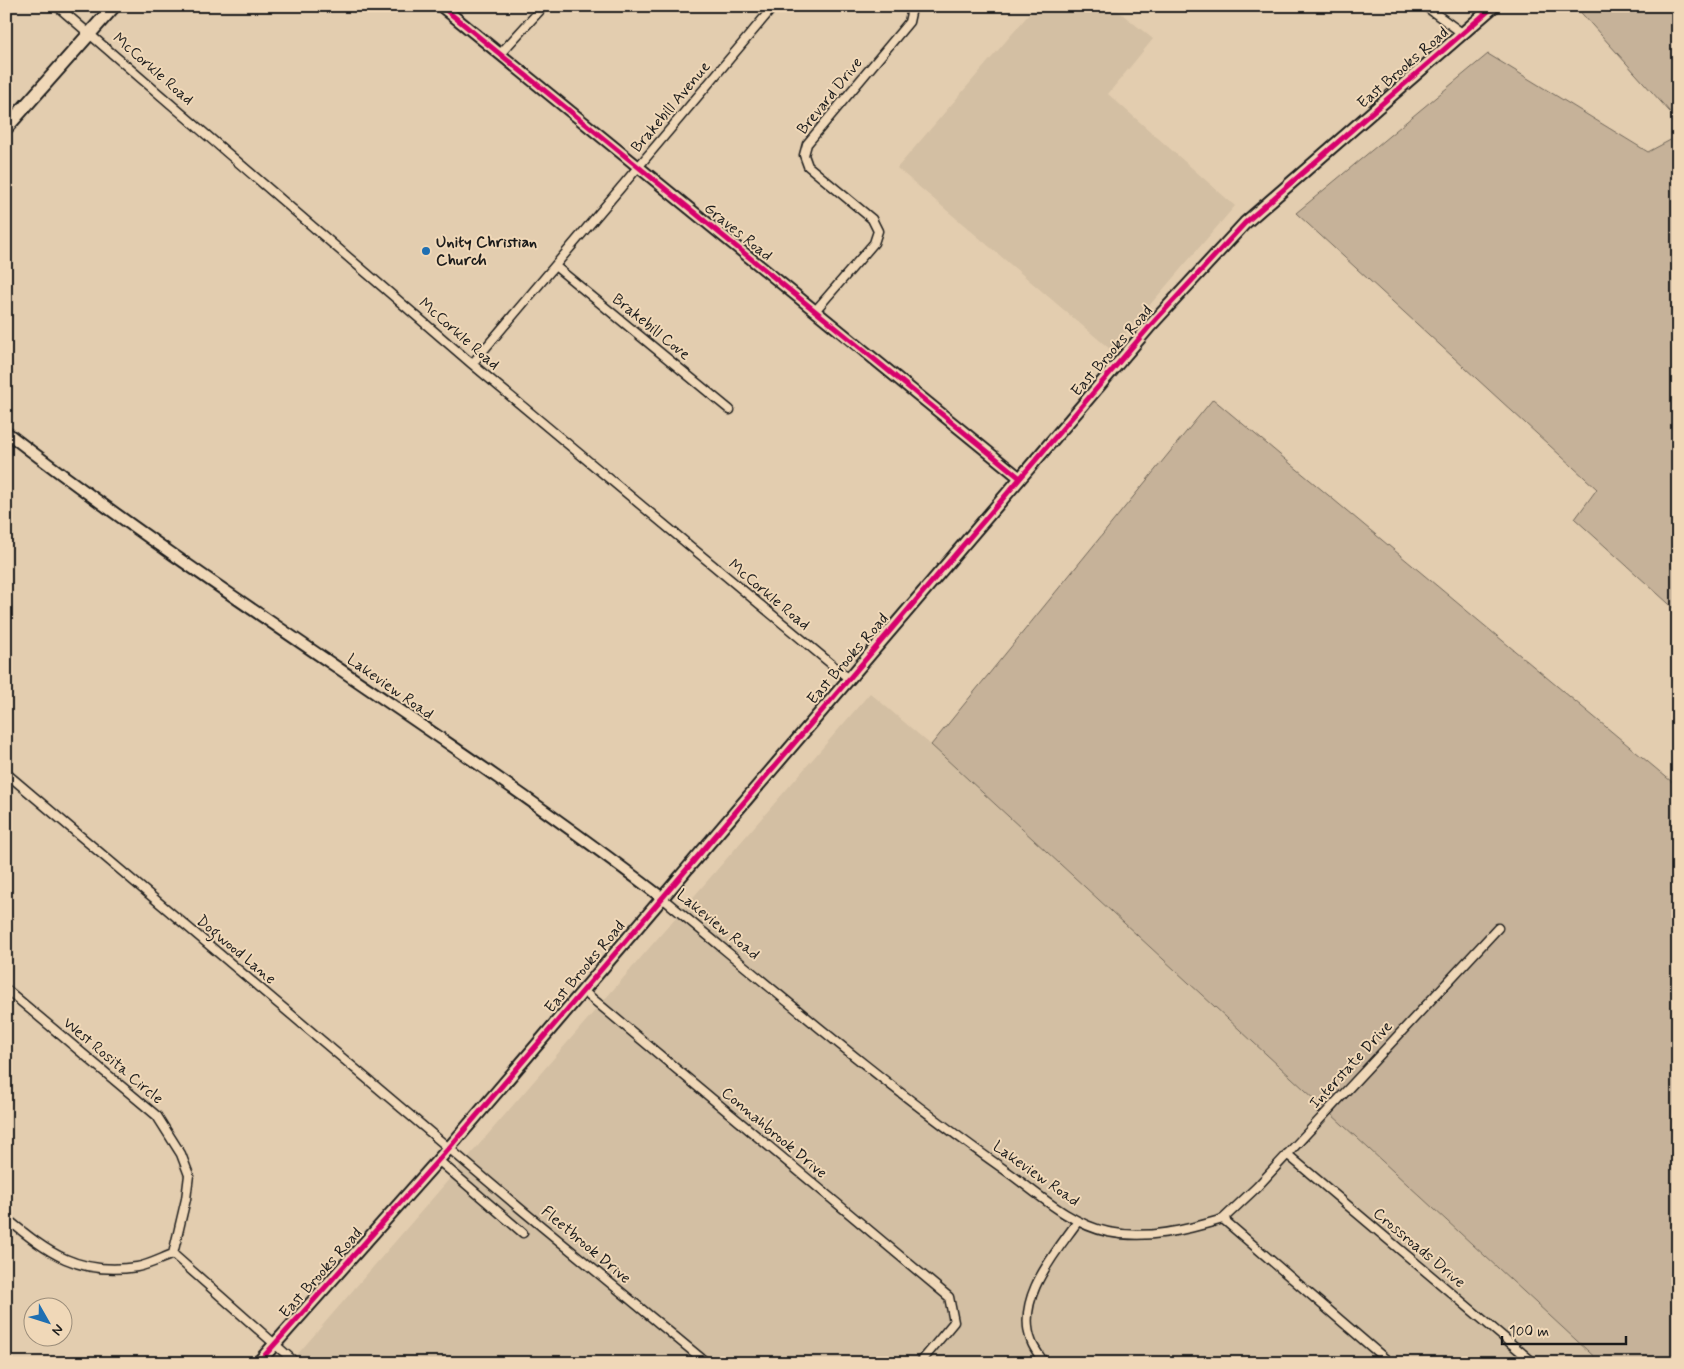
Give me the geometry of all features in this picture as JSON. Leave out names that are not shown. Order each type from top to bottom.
[{"type":"main road","points":[[6,128],[114,6]]},
{"type":"main road","name":"East Brooks Road","points":[[258,1363],[449,1148],[661,897],[1150,326],[1245,223],[1494,6]]},
{"type":"street","name":"McCorkle Road","points":[[57,6],[472,364],[848,678]]},
{"type":"street","name":"Graves Road","points":[[441,6],[1020,478]]},
{"type":"street","points":[[500,54],[544,6]]},
{"type":"street","name":"Brakebill Avenue","points":[[472,364],[774,6]]},
{"type":"street","name":"Brevard Drive","points":[[815,311],[874,243],[878,231],[872,219],[808,166],[804,155],[807,144],[909,22],[912,13],[910,6]]},
{"type":"street","points":[[1425,6],[1462,33]]},
{"type":"street","name":"Brakebill Cove","points":[[555,266],[730,410]]},
{"type":"street","name":"Lakeview Road","points":[[6,432],[69,480],[279,628],[588,841],[661,897],[874,1074],[1078,1222],[1108,1232],[1142,1234],[1182,1231],[1223,1219]]},
{"type":"street","name":"Dogwood Lane","points":[[6,773],[449,1148]]},
{"type":"street","name":"Interstate Drive","points":[[1223,1219],[1257,1187],[1498,928]]},
{"type":"street","name":"West Rosita Circle","points":[[6,988],[157,1116],[181,1154],[189,1175],[186,1200],[173,1254]]},
{"type":"street","name":"Connahbrook Drive","points":[[582,990],[949,1298],[954,1322],[920,1363]]},
{"type":"street","name":"Fleetbrook Drive","points":[[449,1148],[707,1363]]},
{"type":"street","name":"Crossroads Drive","points":[[1287,1154],[1534,1363]]},
{"type":"street","points":[[438,1160],[523,1233]]},
{"type":"street","points":[[461,1180],[472,1167]]},
{"type":"street","points":[[6,1218],[36,1243],[69,1263],[106,1268],[138,1267],[173,1254],[296,1363]]},
{"type":"street","points":[[1223,1219],[1390,1363]]},
{"type":"street","points":[[1044,1363],[1031,1342],[1028,1313],[1034,1291],[1043,1270],[1078,1222]]},
{"type":"shaded area","points":[[1036,6],[1112,6],[1153,39],[1108,94],[1235,206],[1111,350],[897,168]]},
{"type":"shaded area","points":[[1575,6],[1678,6],[1678,121]]},
{"type":"shaded area","points":[[1488,54],[1648,152],[1678,136],[1678,612],[1575,519],[1597,489],[1296,213]]},
{"type":"shaded area","points":[[1213,399],[1678,787],[1678,1363],[1601,1363],[931,745]]},
{"type":"shaded area","points":[[870,693],[931,745],[1601,1363],[290,1363]]},
{"type":"cycle path","points":[[441,6],[1020,478]]},
{"type":"cycle path","points":[[258,1363],[449,1148],[1150,326],[1245,223],[1494,6]]},
{"type":"place","name":"Unity Christian Church","points":[[426,251]]}]
